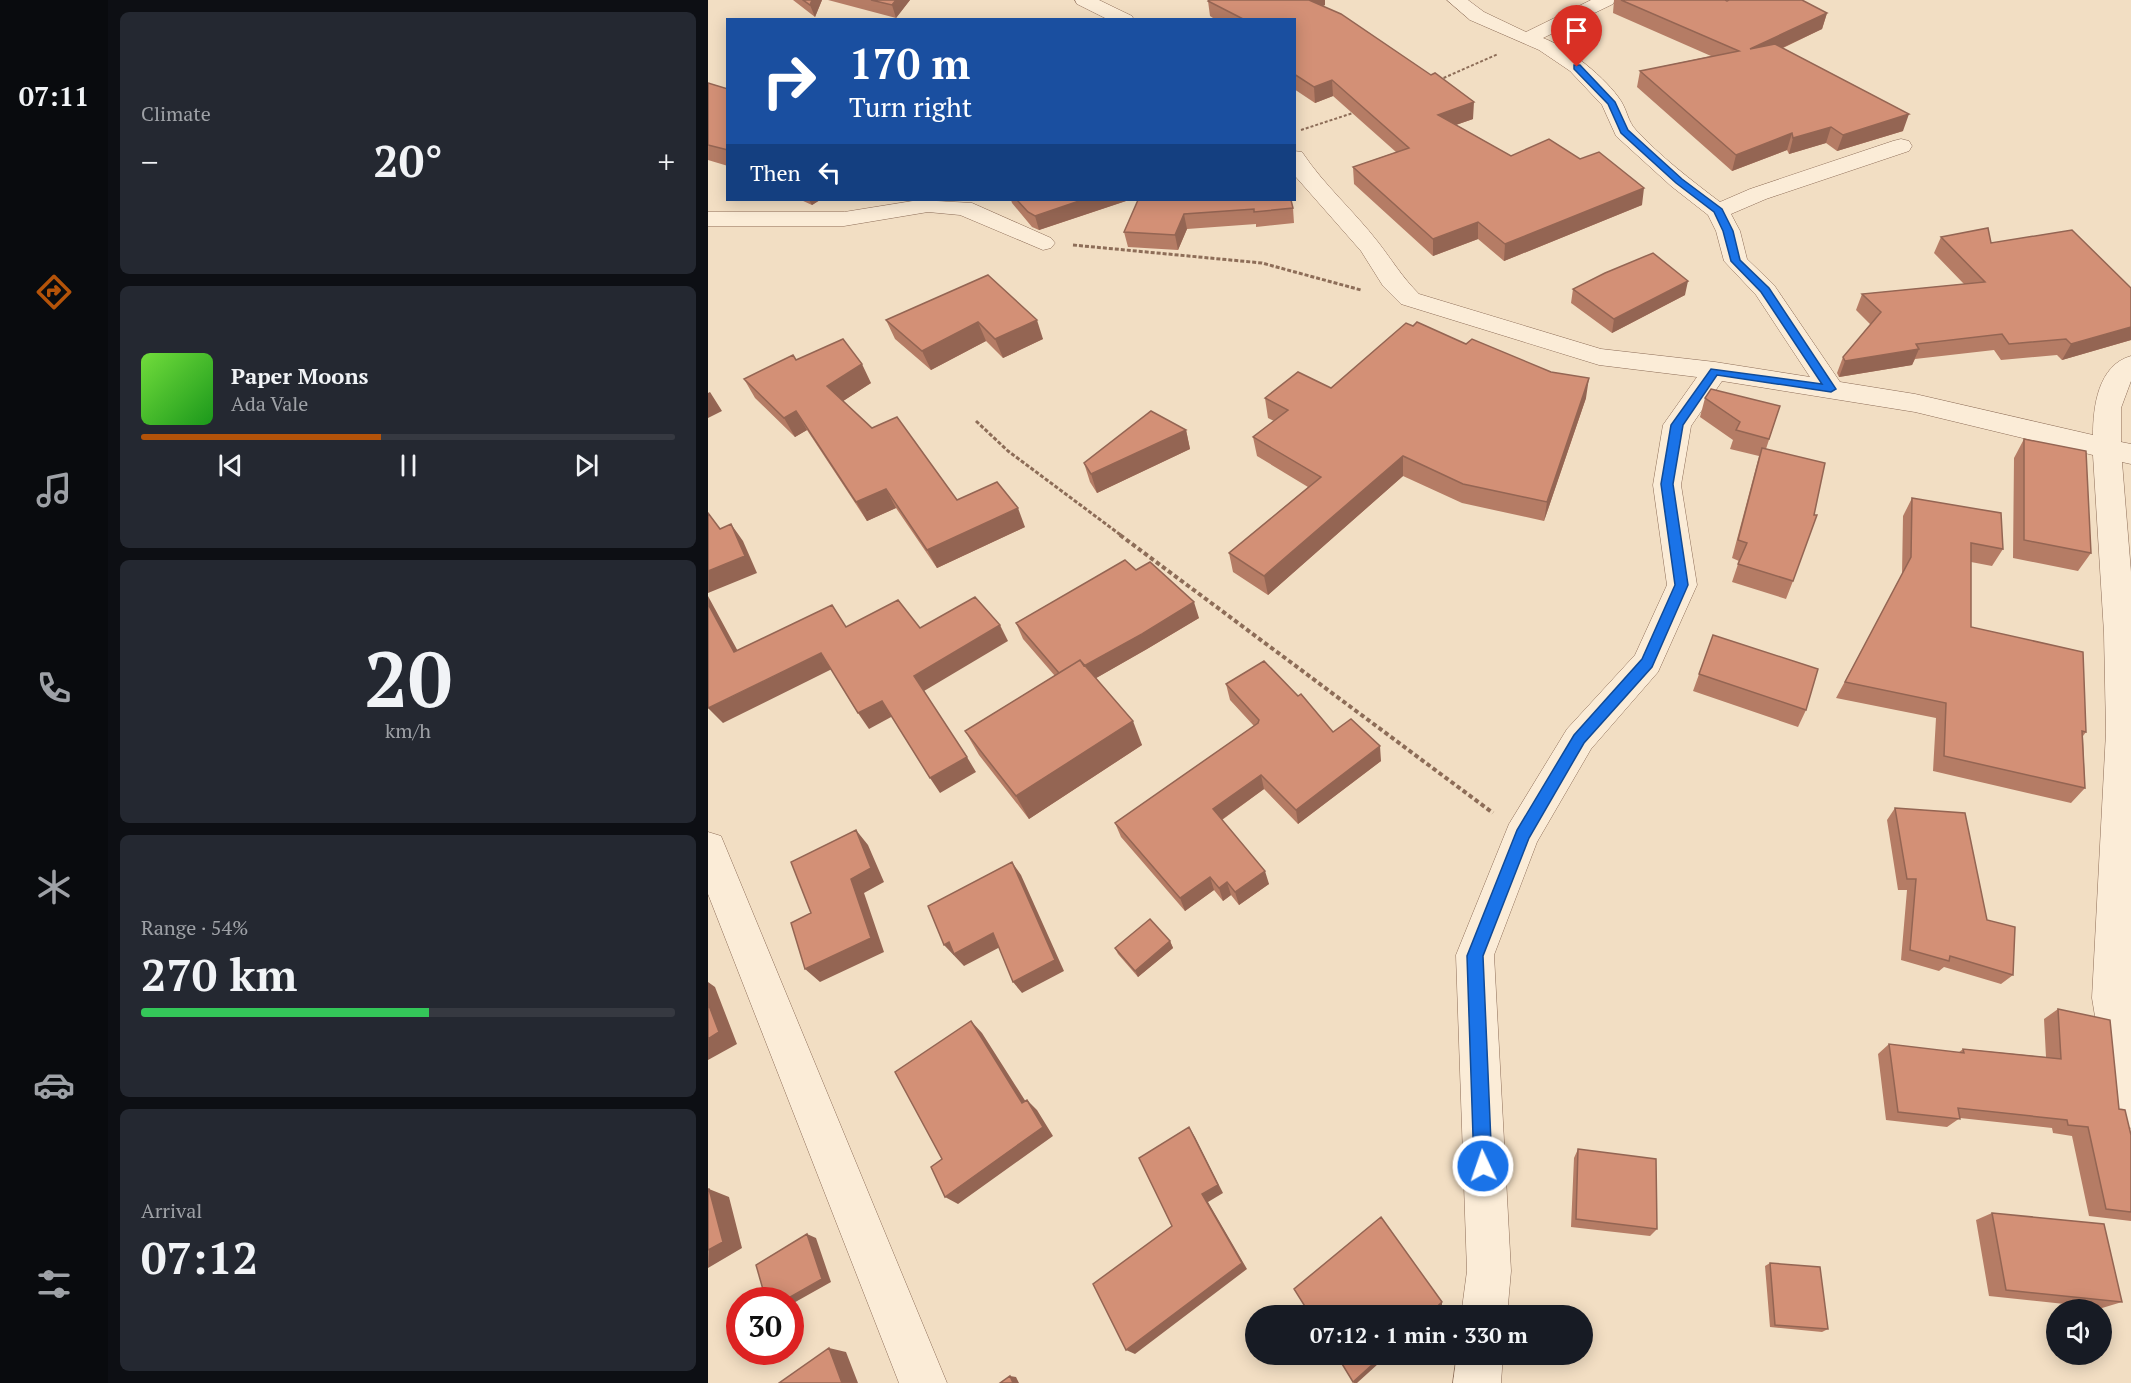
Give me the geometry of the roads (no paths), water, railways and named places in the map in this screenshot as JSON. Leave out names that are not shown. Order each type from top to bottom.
[{"type":"street","points":[[1084,0],[1121,18]]},
{"type":"street","points":[[1456,0],[1477,16],[1546,46],[1577,67],[1612,103],[1624,131],[1679,181],[1718,211],[1728,231],[1736,261],[1765,290],[1831,389]]},
{"type":"street","points":[[1526,39],[1606,0]]},
{"type":"street","points":[[1718,211],[1758,194],[1900,146]]},
{"type":"street","points":[[1296,160],[1370,247],[1392,281],[1410,299],[1599,357],[1714,371],[1915,403],[2119,451]]},
{"type":"street","points":[[708,219],[844,219],[928,205],[964,208],[1043,243]]},
{"type":"street","points":[[2131,365],[2118,378],[2107,408],[2119,451],[2123,732],[2112,998],[2131,1107]]},
{"type":"street","points":[[1485,1305],[1489,1271],[1475,956],[1522,835],[1579,739],[1647,663],[1682,585],[1667,484],[1677,425],[1714,371]]},
{"type":"street","points":[[708,848],[923,1383]]},
{"type":"street","points":[[1477,1383],[1479,1365]]}]
